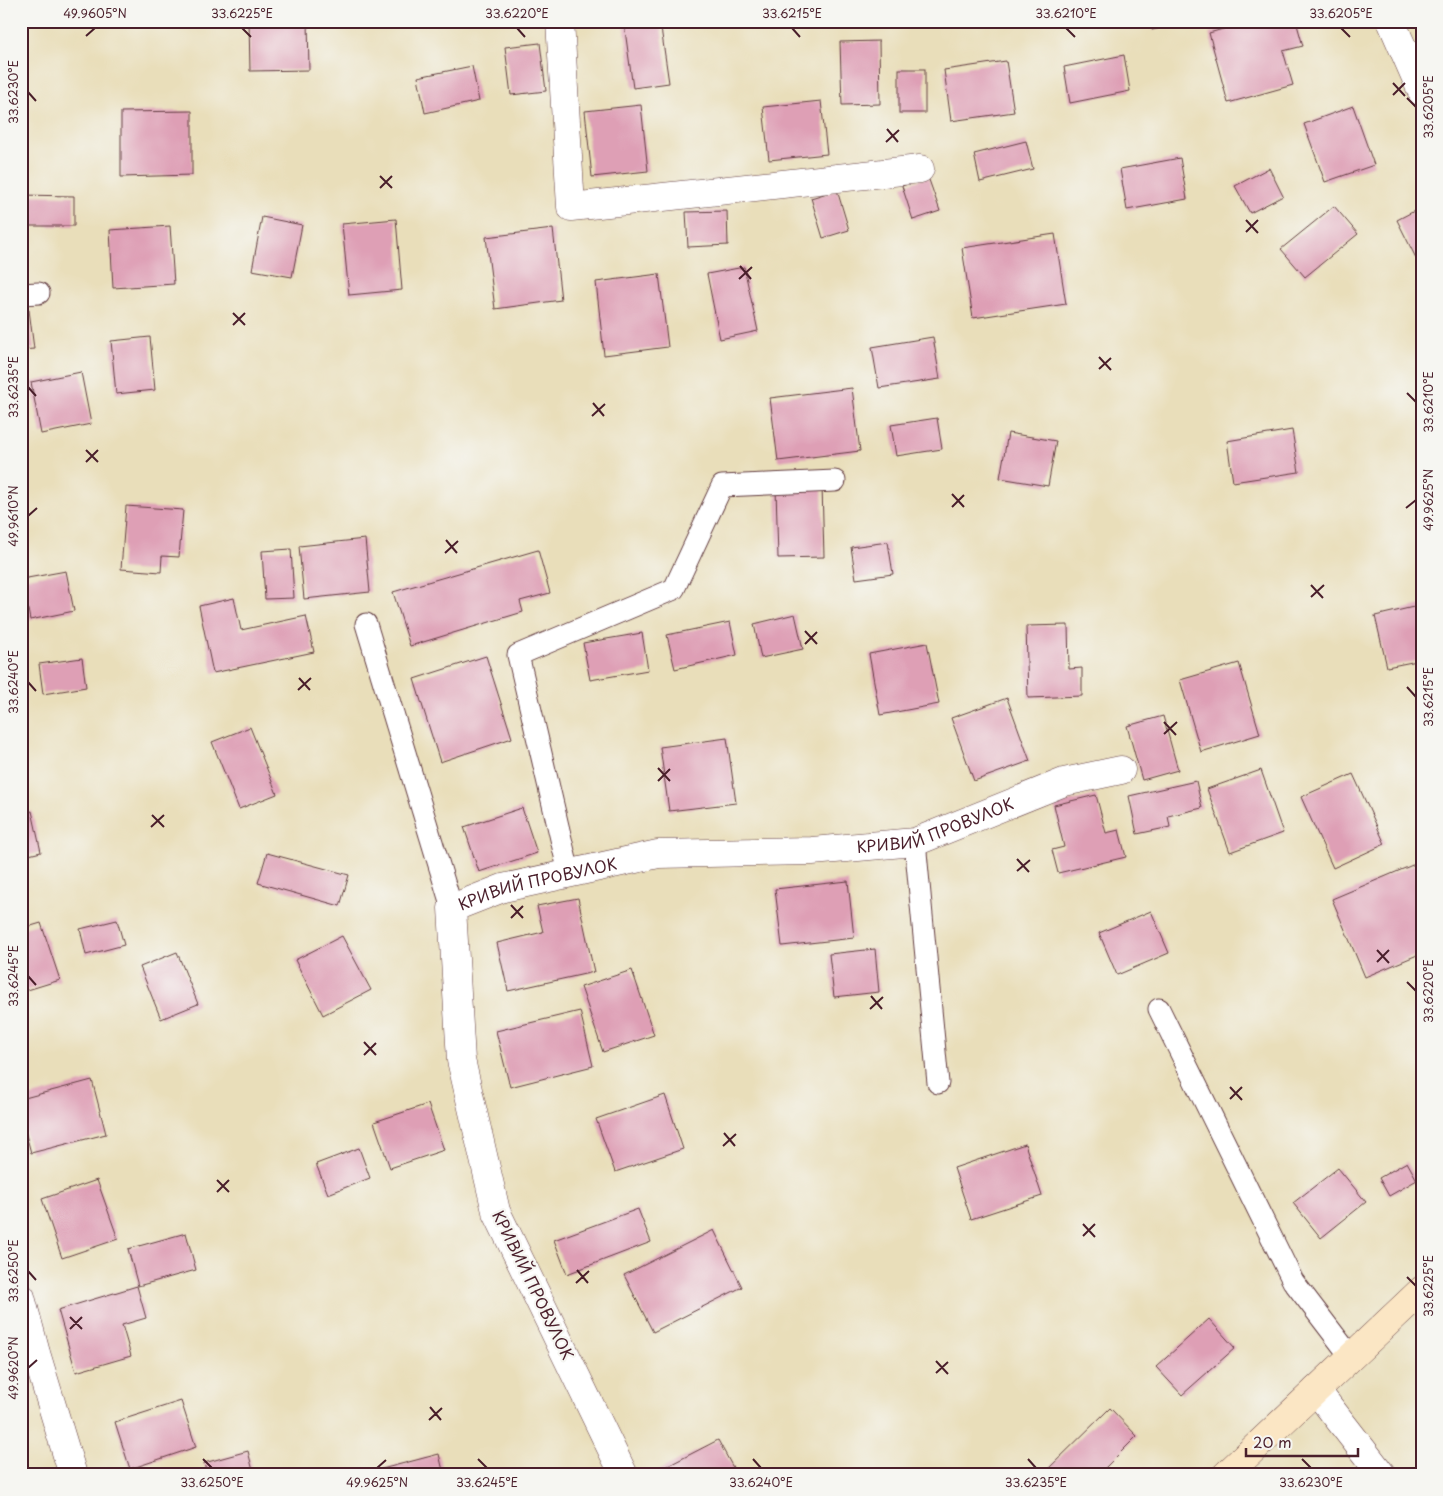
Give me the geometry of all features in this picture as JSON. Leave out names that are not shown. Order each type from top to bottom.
[{"type":"main road","points":[[1226,1475],[1422,1290]]},
{"type":"street","points":[[560,21],[571,207],[920,170]]},
{"type":"street","points":[[1391,21],[1422,92]]},
{"type":"street","name":"КРИВИЙ ПРОВУЛОК","points":[[624,1475],[496,1211],[461,1060],[452,908],[503,888],[658,854],[812,851],[915,842],[1064,782],[1121,770]]},
{"type":"street","points":[[21,1297],[73,1475]]},
{"type":"street","points":[[1316,1390],[1382,1475]]},
{"type":"lane","points":[[569,873],[518,655],[674,589],[722,486],[835,481]]},
{"type":"lane","points":[[366,624],[452,908]]},
{"type":"lane","points":[[915,842],[938,1082]]},
{"type":"lane","points":[[1159,1009],[1293,1280],[1350,1357]]},
{"type":"building","points":[[249,21],[308,21],[309,70],[250,71]]},
{"type":"building","points":[[660,21],[669,83],[633,88],[624,23]]},
{"type":"building","points":[[1150,21],[1186,21],[1186,22],[1152,30]]},
{"type":"building","points":[[1251,21],[1296,21],[1303,46],[1283,51],[1293,85],[1228,103],[1209,33]]},
{"type":"building","points":[[879,41],[880,104],[842,105],[840,42]]},
{"type":"building","points":[[540,43],[546,91],[511,95],[505,47]]},
{"type":"building","points":[[1124,55],[1130,91],[1070,103],[1064,67]]},
{"type":"building","points":[[1006,61],[1014,112],[951,121],[944,70]]},
{"type":"building","points":[[472,66],[479,101],[425,113],[418,77]]},
{"type":"building","points":[[899,69],[925,69],[925,113],[899,113]]},
{"type":"building","points":[[821,101],[827,154],[769,160],[763,107]]},
{"type":"building","points":[[641,105],[648,171],[592,177],[585,111]]},
{"type":"building","points":[[1353,106],[1374,165],[1325,182],[1304,124]]},
{"type":"building","points":[[192,111],[192,175],[121,177],[121,112]]},
{"type":"building","points":[[1026,141],[1033,169],[980,182],[974,154]]},
{"type":"building","points":[[1180,158],[1187,199],[1127,210],[1120,169]]},
{"type":"building","points":[[1269,168],[1283,196],[1250,213],[1235,186]]},
{"type":"building","points":[[928,177],[940,211],[913,220],[902,186]]},
{"type":"building","points":[[837,190],[849,230],[823,238],[811,198]]},
{"type":"building","points":[[21,195],[74,196],[74,226],[21,226]]},
{"type":"building","points":[[1334,206],[1358,234],[1305,277],[1281,249]]},
{"type":"building","points":[[1422,207],[1422,262],[1419,264],[1397,220]]},
{"type":"building","points":[[727,211],[728,245],[688,247],[686,212]]},
{"type":"building","points":[[262,217],[302,225],[292,277],[252,270]]},
{"type":"building","points":[[396,219],[402,290],[349,295],[342,224]]},
{"type":"building","points":[[170,226],[174,284],[113,288],[110,230]]},
{"type":"building","points":[[553,229],[561,300],[495,309],[486,237]]},
{"type":"building","points":[[1055,234],[1066,304],[973,318],[962,248]]},
{"type":"building","points":[[744,267],[758,331],[720,339],[707,274]]},
{"type":"building","points":[[659,274],[668,347],[604,355],[596,282]]},
{"type":"building","points":[[29,310],[34,349],[21,350],[21,311]]},
{"type":"building","points":[[150,337],[155,390],[116,394],[111,341]]},
{"type":"building","points":[[933,337],[940,379],[879,388],[872,347]]},
{"type":"building","points":[[81,372],[91,424],[41,434],[31,382]]},
{"type":"building","points":[[852,388],[860,451],[778,461],[770,398]]},
{"type":"building","points":[[937,418],[942,449],[896,456],[891,425]]},
{"type":"building","points":[[1292,430],[1299,472],[1233,482],[1227,441]]},
{"type":"building","points":[[1008,433],[1056,441],[1048,486],[1000,478]]},
{"type":"building","points":[[822,486],[824,557],[778,558],[776,488]]},
{"type":"building","points":[[126,506],[183,510],[179,557],[162,556],[161,572],[121,569]]},
{"type":"building","points":[[365,539],[370,592],[304,599],[299,546]]},
{"type":"building","points":[[888,542],[893,574],[856,579],[851,547]]},
{"type":"building","points":[[291,549],[294,598],[265,599],[262,551]]},
{"type":"building","points":[[538,550],[550,593],[520,601],[523,612],[410,646],[393,592]]},
{"type":"building","points":[[66,571],[74,611],[30,620],[22,579]]},
{"type":"building","points":[[234,598],[241,630],[306,616],[314,652],[213,673],[199,606]]},
{"type":"building","points":[[1422,605],[1422,660],[1387,667],[1375,616]]},
{"type":"building","points":[[795,614],[803,649],[761,658],[754,624]]},
{"type":"building","points":[[730,622],[737,655],[675,669],[667,635]]},
{"type":"building","points":[[1068,625],[1069,669],[1082,668],[1082,696],[1028,698],[1026,626]]},
{"type":"building","points":[[642,633],[648,670],[590,680],[583,643]]},
{"type":"building","points":[[927,643],[939,704],[880,715],[869,654]]},
{"type":"building","points":[[486,656],[512,738],[440,762],[414,679]]},
{"type":"building","points":[[82,658],[86,687],[43,694],[39,664]]},
{"type":"building","points":[[1239,663],[1260,734],[1201,752],[1180,680]]},
{"type":"building","points":[[1007,698],[1030,761],[974,781],[951,718]]},
{"type":"building","points":[[1163,716],[1178,770],[1142,780],[1127,726]]},
{"type":"building","points":[[250,727],[277,794],[239,809],[212,742]]},
{"type":"building","points":[[727,738],[736,803],[669,811],[660,747]]},
{"type":"building","points":[[1261,770],[1283,833],[1230,852],[1207,789]]},
{"type":"building","points":[[1353,774],[1385,844],[1333,868],[1301,797]]},
{"type":"building","points":[[1196,781],[1202,808],[1168,816],[1170,827],[1137,834],[1129,796]]},
{"type":"building","points":[[1096,795],[1106,833],[1119,830],[1126,857],[1058,873],[1052,850],[1064,847],[1054,805]]},
{"type":"building","points":[[522,808],[537,853],[479,872],[464,827]]},
{"type":"building","points":[[32,811],[41,852],[21,857],[21,814]]},
{"type":"building","points":[[267,853],[349,875],[340,906],[258,883]]},
{"type":"building","points":[[1422,861],[1422,953],[1365,977],[1332,899]]},
{"type":"building","points":[[848,881],[854,938],[782,946],[775,889]]},
{"type":"building","points":[[578,898],[594,972],[508,991],[497,943],[543,932],[537,906]]},
{"type":"building","points":[[1151,911],[1169,953],[1117,975],[1099,933]]},
{"type":"building","points":[[117,920],[124,945],[86,955],[80,929]]},
{"type":"building","points":[[41,923],[60,980],[21,992],[21,929]]},
{"type":"building","points":[[342,936],[371,990],[323,1015],[295,960]]},
{"type":"building","points":[[875,949],[879,992],[834,997],[829,954]]},
{"type":"building","points":[[177,952],[198,1004],[161,1019],[140,967]]},
{"type":"building","points":[[632,970],[654,1035],[603,1052],[581,987]]},
{"type":"building","points":[[580,1011],[593,1066],[510,1087],[496,1031]]},
{"type":"building","points":[[92,1080],[106,1134],[31,1153],[21,1116],[21,1099]]},
{"type":"building","points":[[665,1095],[683,1149],[615,1172],[596,1119]]},
{"type":"building","points":[[428,1104],[444,1150],[390,1168],[374,1122]]},
{"type":"building","points":[[1025,1144],[1042,1196],[971,1219],[954,1168]]},
{"type":"building","points":[[359,1148],[370,1178],[328,1194],[316,1164]]},
{"type":"building","points":[[1407,1162],[1417,1180],[1389,1196],[1379,1178]]},
{"type":"building","points":[[1338,1168],[1366,1202],[1321,1238],[1293,1203]]},
{"type":"building","points":[[97,1180],[118,1239],[62,1258],[42,1199]]},
{"type":"building","points":[[638,1209],[651,1242],[567,1274],[554,1240]]},
{"type":"building","points":[[714,1230],[742,1287],[653,1332],[624,1275]]},
{"type":"building","points":[[186,1233],[196,1270],[138,1286],[128,1249]]},
{"type":"building","points":[[137,1286],[146,1318],[122,1325],[131,1356],[76,1372],[58,1310]]},
{"type":"building","points":[[1209,1319],[1235,1348],[1182,1395],[1156,1367]]},
{"type":"building","points":[[181,1401],[196,1447],[130,1469],[115,1422]]},
{"type":"building","points":[[1110,1408],[1137,1436],[1098,1475],[1042,1475]]},
{"type":"building","points":[[718,1440],[737,1475],[660,1475],[658,1471]]},
{"type":"building","points":[[248,1451],[254,1475],[207,1475],[204,1463]]},
{"type":"building","points":[[439,1454],[444,1475],[363,1475],[363,1474]]}]
